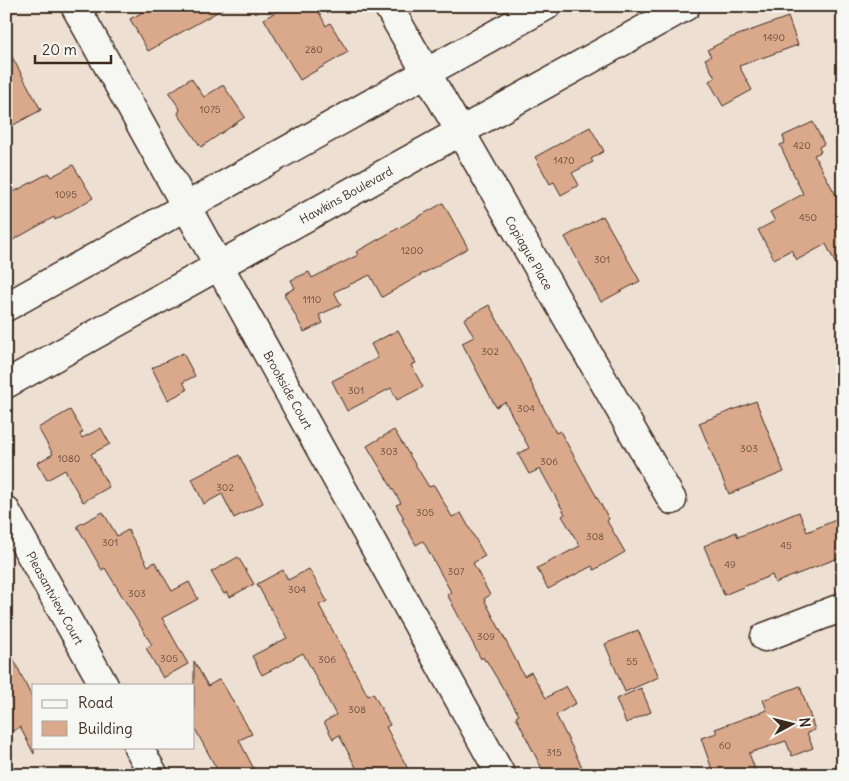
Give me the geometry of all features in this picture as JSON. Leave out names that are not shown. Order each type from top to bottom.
[{"type":"street","name":"Brookside Court","points":[[75,6],[500,775]]},
{"type":"street","name":"Copiague Place","points":[[388,6],[672,500]]},
{"type":"street","points":[[6,307],[546,6]]},
{"type":"street","name":"Hawkins Boulevard","points":[[6,384],[686,6]]},
{"type":"street","name":"Pleasantview Court","points":[[6,511],[103,684]]},
{"type":"street","points":[[765,637],[843,606]]},
{"type":"street","points":[[139,748],[154,775]]},
{"type":"building","points":[[154,6],[228,6],[148,51],[130,19]]},
{"type":"building","points":[[279,6],[316,6],[326,26],[330,23],[348,52],[300,80],[264,19],[279,10]]},
{"type":"building","points":[[788,17],[798,45],[739,66],[752,90],[723,106],[709,81],[715,78],[705,59],[711,56],[707,50],[730,38]]},
{"type":"building","points":[[6,46],[41,110],[6,129]]},
{"type":"building","points":[[191,78],[204,97],[223,85],[245,117],[201,147],[178,114],[180,109],[169,93]]},
{"type":"building","points":[[813,122],[824,144],[819,147],[821,152],[814,155],[843,208],[843,279],[826,244],[797,260],[791,250],[774,259],[758,230],[775,221],[770,212],[803,194],[780,145],[785,143],[783,136]]},
{"type":"building","points":[[590,127],[604,151],[591,159],[593,162],[572,173],[579,185],[561,195],[554,182],[550,184],[535,157]]},
{"type":"building","points":[[73,165],[93,198],[55,220],[54,217],[6,244],[6,196],[49,173],[51,177]]},
{"type":"building","points":[[443,203],[468,248],[382,297],[370,275],[334,292],[341,305],[319,315],[323,323],[304,332],[284,294],[295,288],[291,280],[309,272],[312,278],[358,255],[356,252]]},
{"type":"building","points":[[603,216],[640,281],[601,302],[565,237]]},
{"type":"building","points":[[489,305],[519,359],[556,433],[560,431],[609,519],[607,521],[625,552],[594,570],[592,566],[548,589],[537,568],[580,546],[562,516],[565,514],[540,469],[529,474],[518,454],[529,448],[505,402],[496,407],[462,343],[474,337],[464,319]]},
{"type":"building","points":[[398,330],[416,363],[411,365],[423,387],[397,400],[391,388],[347,411],[332,381],[378,358],[371,344]]},
{"type":"building","points":[[183,353],[195,376],[183,382],[187,390],[168,400],[152,368]]},
{"type":"building","points":[[756,401],[784,472],[729,494],[699,423]]},
{"type":"building","points":[[70,410],[83,432],[80,434],[82,438],[101,428],[110,444],[91,454],[109,487],[83,502],[65,470],[47,480],[37,463],[53,454],[38,428]]},
{"type":"building","points":[[394,430],[429,487],[434,485],[452,517],[461,513],[485,556],[473,563],[490,595],[484,599],[524,676],[531,672],[546,698],[566,686],[576,703],[556,715],[586,775],[545,775],[516,717],[519,715],[486,660],[483,657],[481,659],[447,594],[451,592],[423,541],[416,545],[396,505],[401,503],[367,446]]},
{"type":"building","points":[[239,455],[263,503],[234,518],[222,494],[204,504],[192,479]]},
{"type":"building","points":[[103,512],[117,536],[128,530],[148,566],[155,562],[172,591],[189,582],[198,599],[162,618],[188,664],[163,678],[146,648],[152,645],[105,568],[102,570],[77,526]]},
{"type":"building","points":[[799,512],[807,532],[843,517],[843,556],[775,583],[772,575],[724,595],[704,546],[736,532],[738,537]]},
{"type":"building","points":[[238,557],[254,584],[230,597],[227,592],[224,594],[211,572]]},
{"type":"building","points":[[309,569],[327,601],[319,605],[368,696],[373,693],[390,725],[386,727],[411,775],[360,775],[339,735],[333,739],[324,722],[336,715],[303,653],[262,675],[252,656],[287,638],[257,584],[283,570],[288,580]]},
{"type":"building","points":[[638,630],[659,677],[625,692],[605,644]]},
{"type":"building","points":[[6,643],[32,698],[32,748],[34,748],[34,754],[20,727],[6,735]]},
{"type":"building","points":[[194,661],[208,686],[220,679],[252,734],[239,740],[257,775],[220,775],[195,729]]},
{"type":"building","points":[[800,686],[815,730],[807,733],[813,748],[792,756],[786,741],[749,753],[757,775],[714,775],[701,738],[717,733],[715,729],[767,710],[763,700]]},
{"type":"building","points":[[641,688],[651,712],[626,723],[616,699]]}]
